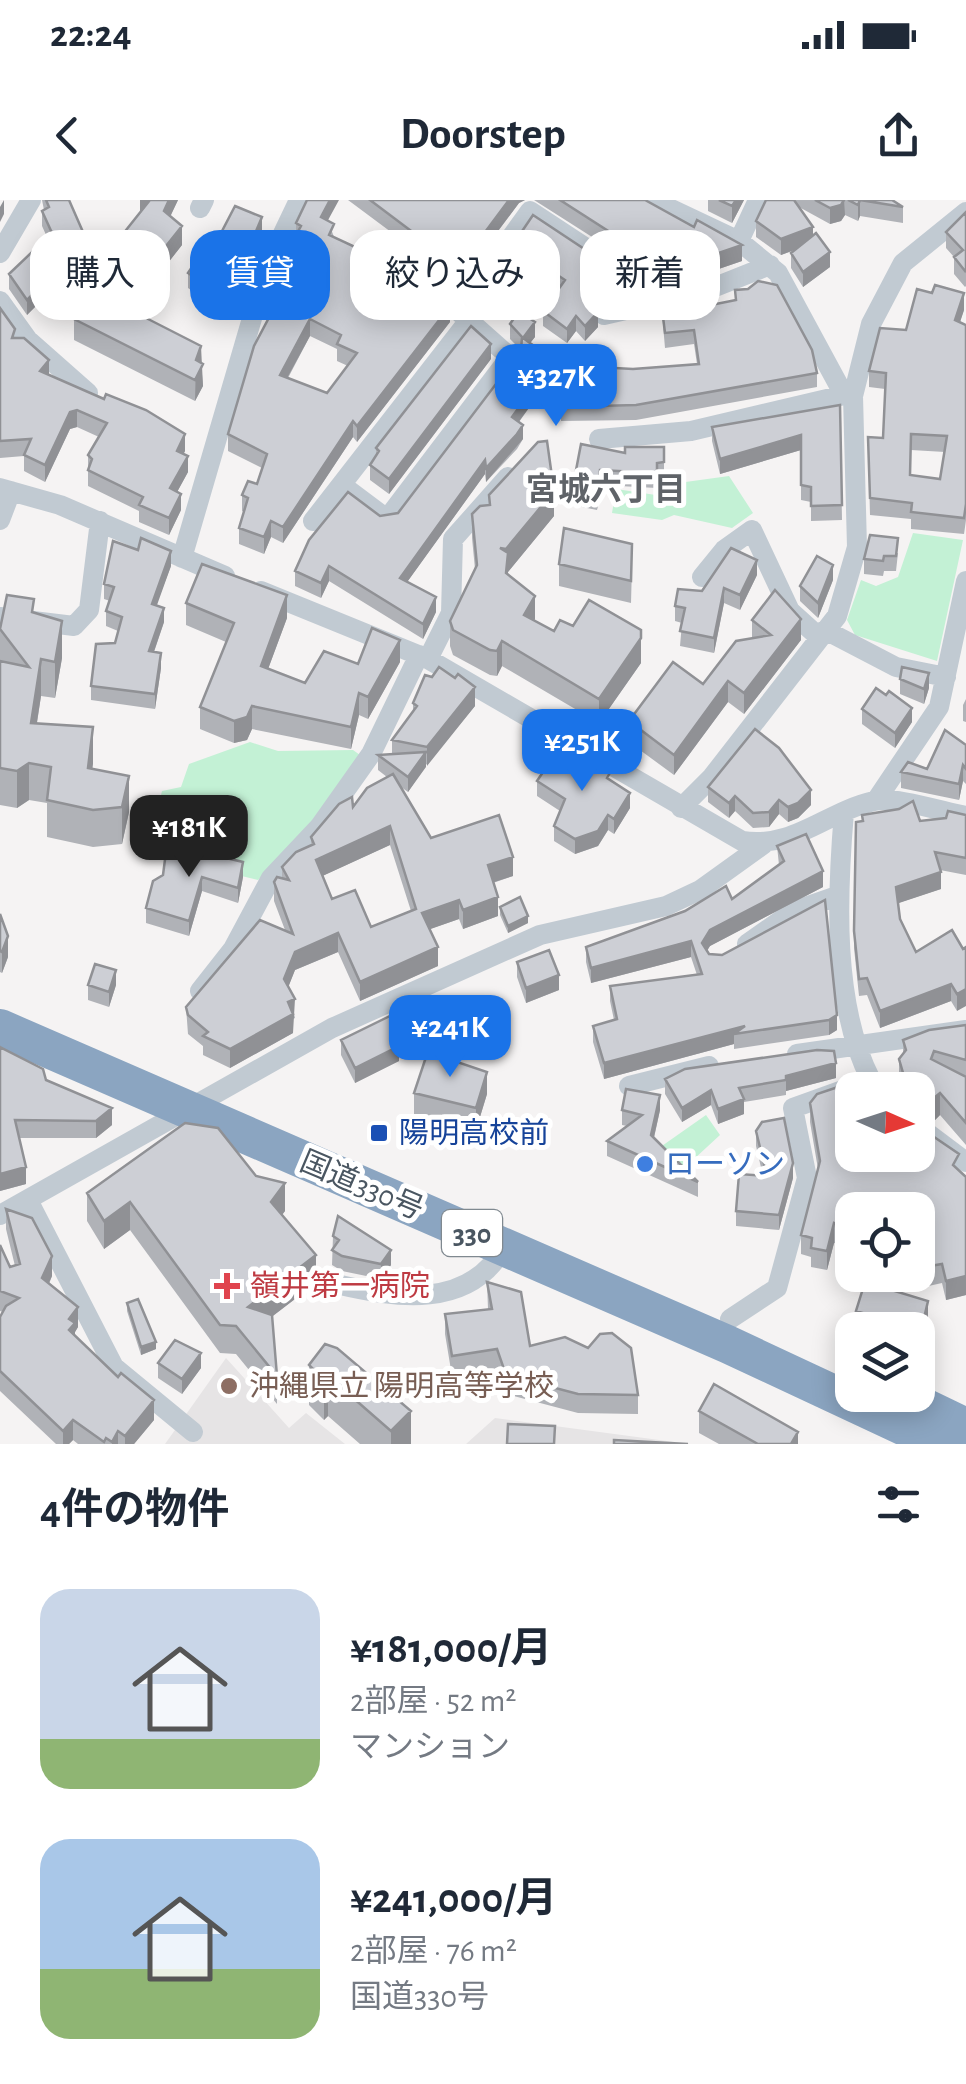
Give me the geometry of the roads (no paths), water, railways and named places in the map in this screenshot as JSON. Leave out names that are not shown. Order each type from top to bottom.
[{"type":"highway","name":"国道330号","points":[[0,1000],[835,1365]]},
{"type":"highway","name":"国道330号","points":[[0,1028],[851,1400],[941,1444]]},
{"type":"highway","points":[[934,1412],[966,1428]]},
{"type":"street","points":[[0,253],[30,200]]},
{"type":"street","points":[[182,558],[266,267],[299,200]]},
{"type":"street","points":[[652,200],[676,206],[739,240],[770,265],[849,395]]},
{"type":"street","points":[[739,240],[758,200]]},
{"type":"street","points":[[343,486],[387,519],[510,357],[467,323],[458,311],[530,211],[580,244]]},
{"type":"street","points":[[681,808],[712,776],[836,616],[857,547],[849,395],[871,324],[890,281],[903,264],[966,212]]},
{"type":"street","points":[[720,285],[770,265]]},
{"type":"street","points":[[0,301],[28,340],[88,393]]},
{"type":"street","points":[[313,521],[467,323]]},
{"type":"street","points":[[599,439],[691,431],[849,395]]},
{"type":"street","points":[[200,991],[233,950],[271,878],[320,826],[371,754],[452,612],[453,539],[526,458]]},
{"type":"street","points":[[0,520],[5,489],[100,521],[423,657],[742,841],[764,844],[793,838],[877,799],[966,816]]},
{"type":"street","points":[[0,617],[74,626],[89,610],[100,521]]},
{"type":"street","points":[[702,578],[724,550],[752,530],[790,611],[822,634],[896,667],[946,678]]},
{"type":"street","points":[[877,799],[939,707],[966,581]]},
{"type":"street","points":[[844,812],[837,896],[853,1046],[867,1072]]},
{"type":"street","points":[[0,1215],[144,1130],[332,1028],[540,935],[666,906],[700,890],[764,844]]},
{"type":"street","points":[[734,950],[794,911],[837,896]]},
{"type":"street","points":[[777,1057],[966,1030]]},
{"type":"street","points":[[628,1086],[682,1070],[739,1062]]},
{"type":"street","points":[[730,1319],[777,1288],[807,1178],[793,1108],[835,1096]]},
{"type":"street","points":[[935,1139],[966,1162]]},
{"type":"street","points":[[28,1200],[114,1367],[193,1432]]},
{"type":"street","points":[[336,1284],[375,1293],[441,1294],[484,1276],[504,1247]]},
{"type":"place","name":"陽明高校前","points":[[379,1133]]},
{"type":"place","name":"ローソン","points":[[645,1164]]},
{"type":"place","name":"嶺井第一病院","points":[[227,1286]]},
{"type":"place","name":"沖縄県立 陽明高等学校","points":[[229,1386]]},
{"type":"district","name":"宮城六丁目","points":[[606,489]]}]
